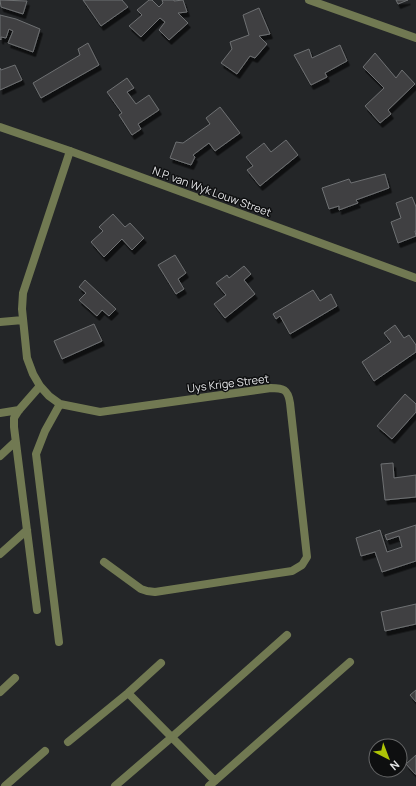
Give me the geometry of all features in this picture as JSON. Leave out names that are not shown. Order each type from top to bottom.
[{"type":"street","points":[[309,0],[416,38]]},
{"type":"street","name":"N.P. van Wyk Louw Street","points":[[0,127],[70,151],[416,278]]},
{"type":"street","name":"Uys Krige Street","points":[[70,151],[23,293],[23,320],[27,358],[33,374],[40,386],[49,396],[60,404],[100,412],[271,388],[284,390],[289,396],[307,557],[302,565],[292,571],[155,592],[141,589],[104,562]]},
{"type":"street","points":[[0,322],[23,320]]},
{"type":"street","points":[[37,610],[15,442],[14,418],[40,386]]},
{"type":"street","points":[[59,642],[36,454],[45,432],[60,404]]},
{"type":"street","points":[[0,413],[19,410]]},
{"type":"street","points":[[0,456],[15,442]]},
{"type":"street","points":[[0,554],[27,530]]},
{"type":"street","points":[[115,786],[287,635]]},
{"type":"street","points":[[128,693],[172,737],[212,783],[350,662]]},
{"type":"street","points":[[68,742],[128,693],[161,663]]},
{"type":"street","points":[[0,692],[16,678]]},
{"type":"street","points":[[4,786],[46,751]]},
{"type":"building","points":[[0,0],[27,1],[23,14],[1,7]]},
{"type":"building","points":[[83,0],[122,0],[128,7],[101,26]]},
{"type":"building","points":[[149,0],[152,0],[159,7],[163,3],[162,0],[183,0],[187,12],[178,13],[188,23],[169,40],[159,30],[165,22],[160,18],[141,37],[129,26],[142,15],[137,10]]},
{"type":"building","points":[[396,0],[408,0],[398,4]]},
{"type":"building","points":[[259,8],[270,34],[259,36],[267,44],[255,58],[250,56],[237,74],[221,63],[232,49],[230,42],[249,35],[243,15]]},
{"type":"building","points":[[0,15],[16,19],[40,29],[33,52],[8,43],[13,31],[9,29],[6,38],[1,37],[1,40],[0,39]]},
{"type":"building","points":[[88,43],[99,65],[41,98],[33,83],[80,55],[78,49]]},
{"type":"building","points":[[340,45],[347,61],[325,73],[327,77],[311,85],[294,55],[309,49],[312,58]]},
{"type":"building","points":[[375,53],[396,78],[402,70],[415,84],[388,110],[391,114],[380,123],[365,106],[384,88],[363,67]]},
{"type":"building","points":[[15,65],[22,80],[0,90],[0,68],[1,70]]},
{"type":"building","points":[[127,78],[134,88],[127,92],[136,104],[149,95],[159,110],[138,124],[141,129],[132,135],[119,115],[122,113],[107,92]]},
{"type":"building","points":[[220,107],[240,133],[215,151],[209,143],[193,155],[195,157],[191,165],[170,158],[176,142],[183,143],[210,124],[206,118]]},
{"type":"building","points":[[286,140],[298,155],[260,186],[247,170],[253,166],[246,157],[264,143],[271,152]]},
{"type":"building","points":[[385,174],[389,188],[356,200],[358,203],[339,210],[339,206],[329,209],[322,188],[349,179],[351,183]]},
{"type":"building","points":[[412,197],[416,207],[416,236],[398,243],[391,222],[401,218],[396,203]]},
{"type":"building","points":[[113,214],[125,227],[130,223],[144,238],[132,250],[122,239],[104,257],[91,242],[103,231],[99,227]]},
{"type":"building","points":[[175,255],[186,273],[178,279],[184,289],[176,294],[158,265]]},
{"type":"building","points":[[244,266],[251,274],[244,280],[255,294],[225,318],[214,304],[226,295],[216,283],[227,275],[229,278]]},
{"type":"building","points":[[85,280],[116,309],[109,316],[102,310],[97,316],[79,300],[86,293],[79,287]]},
{"type":"building","points":[[313,290],[320,301],[331,294],[337,306],[290,334],[280,316],[276,319],[273,314]]},
{"type":"building","points":[[94,324],[102,341],[62,359],[54,341]]},
{"type":"building","points":[[395,325],[404,338],[409,335],[416,345],[416,352],[374,381],[362,362],[391,342],[384,333]]},
{"type":"building","points":[[405,394],[416,404],[416,412],[392,439],[377,426]]},
{"type":"building","points":[[393,463],[394,478],[416,475],[416,497],[385,500],[381,464]]},
{"type":"building","points":[[416,525],[416,561],[382,572],[375,552],[361,556],[356,538],[380,530],[387,552],[402,547],[399,536],[387,540],[385,535]]},
{"type":"building","points":[[416,604],[416,624],[385,631],[381,612]]},
{"type":"building","points":[[416,690],[416,702],[410,695]]},
{"type":"building","points":[[416,755],[416,774],[408,766],[408,762]]}]
